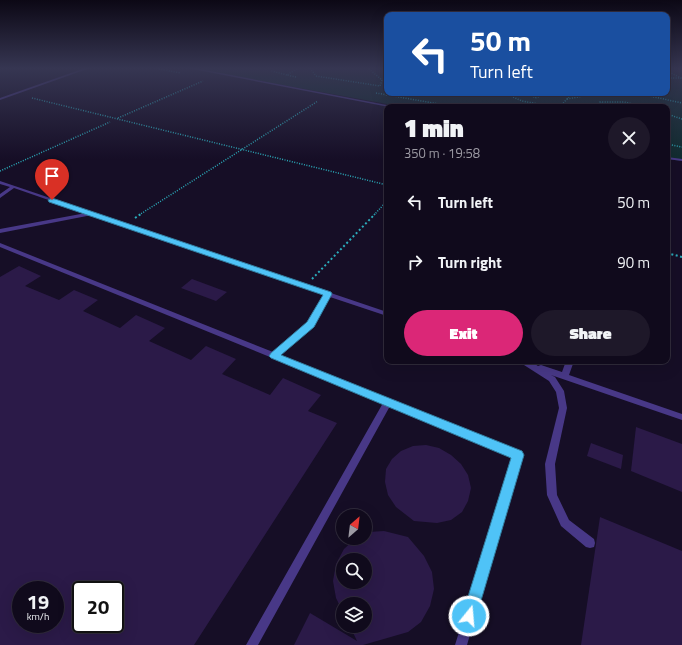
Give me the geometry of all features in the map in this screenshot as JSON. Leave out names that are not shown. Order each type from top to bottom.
[{"type":"lane","points":[[348,98],[384,105]]},
{"type":"lane","points":[[670,158],[682,160]]},
{"type":"lane","points":[[0,182],[384,313]]},
{"type":"lane","points":[[0,196],[12,187]]},
{"type":"lane","points":[[0,231],[91,214]]},
{"type":"lane","points":[[0,245],[518,455],[461,645]]},
{"type":"lane","points":[[274,356],[310,324],[328,294]]},
{"type":"lane","points":[[527,364],[552,379],[560,391],[563,408],[550,464],[552,495],[565,523],[590,543]]},
{"type":"lane","points":[[530,364],[682,417]]},
{"type":"lane","points":[[566,376],[569,364]]},
{"type":"lane","points":[[252,645],[388,402]]},
{"type":"path","points":[[33,98],[384,184]]},
{"type":"path","points":[[117,119],[164,98]]},
{"type":"path","points":[[406,98],[439,104]]},
{"type":"path","points":[[516,98],[538,104]]},
{"type":"path","points":[[562,104],[567,98]]},
{"type":"path","points":[[659,98],[682,103]]},
{"type":"path","points":[[124,225],[320,100]]},
{"type":"path","points":[[602,104],[600,102],[609,100],[640,104]]},
{"type":"path","points":[[670,115],[682,119]]},
{"type":"path","points":[[0,170],[110,122]]},
{"type":"path","points":[[670,145],[682,148]]},
{"type":"path","points":[[296,283],[313,279],[328,265],[384,203]]},
{"type":"path","points":[[670,255],[682,257]]},
{"type":"green space","points":[[355,98],[682,98],[682,161],[670,159],[670,104],[388,104]]},
{"type":"building","points":[[19,266],[41,276],[25,286],[59,300],[74,290],[98,300],[83,311],[120,328],[136,315],[165,328],[149,341],[191,360],[206,346],[236,359],[222,374],[270,395],[283,378],[321,395],[308,411],[337,423],[194,645],[0,645],[0,277]]},
{"type":"building","points":[[192,279],[227,292],[216,301],[181,288]]},
{"type":"building","points":[[636,427],[682,444],[682,492],[631,471]]},
{"type":"building","points":[[591,443],[623,455],[621,469],[587,456]]},
{"type":"building","points":[[426,445],[439,448],[451,455],[461,464],[468,475],[471,488],[468,501],[462,512],[451,520],[437,523],[414,521],[396,507],[388,495],[385,482],[386,469],[392,459],[401,451],[413,446]]},
{"type":"building","points":[[600,517],[682,551],[682,645],[581,645]]},
{"type":"building","points":[[384,531],[408,537],[424,556],[432,572],[434,589],[430,606],[421,622],[408,632],[363,645],[294,645],[310,613],[336,628],[336,633],[344,633],[357,641],[353,633],[372,633],[372,597],[336,598],[333,581],[336,564],[336,589],[372,589],[372,553],[342,553],[348,545],[372,545],[372,532]]},
{"type":"route","points":[[52,200],[328,294],[310,324],[274,356],[518,455],[469,616]]}]
